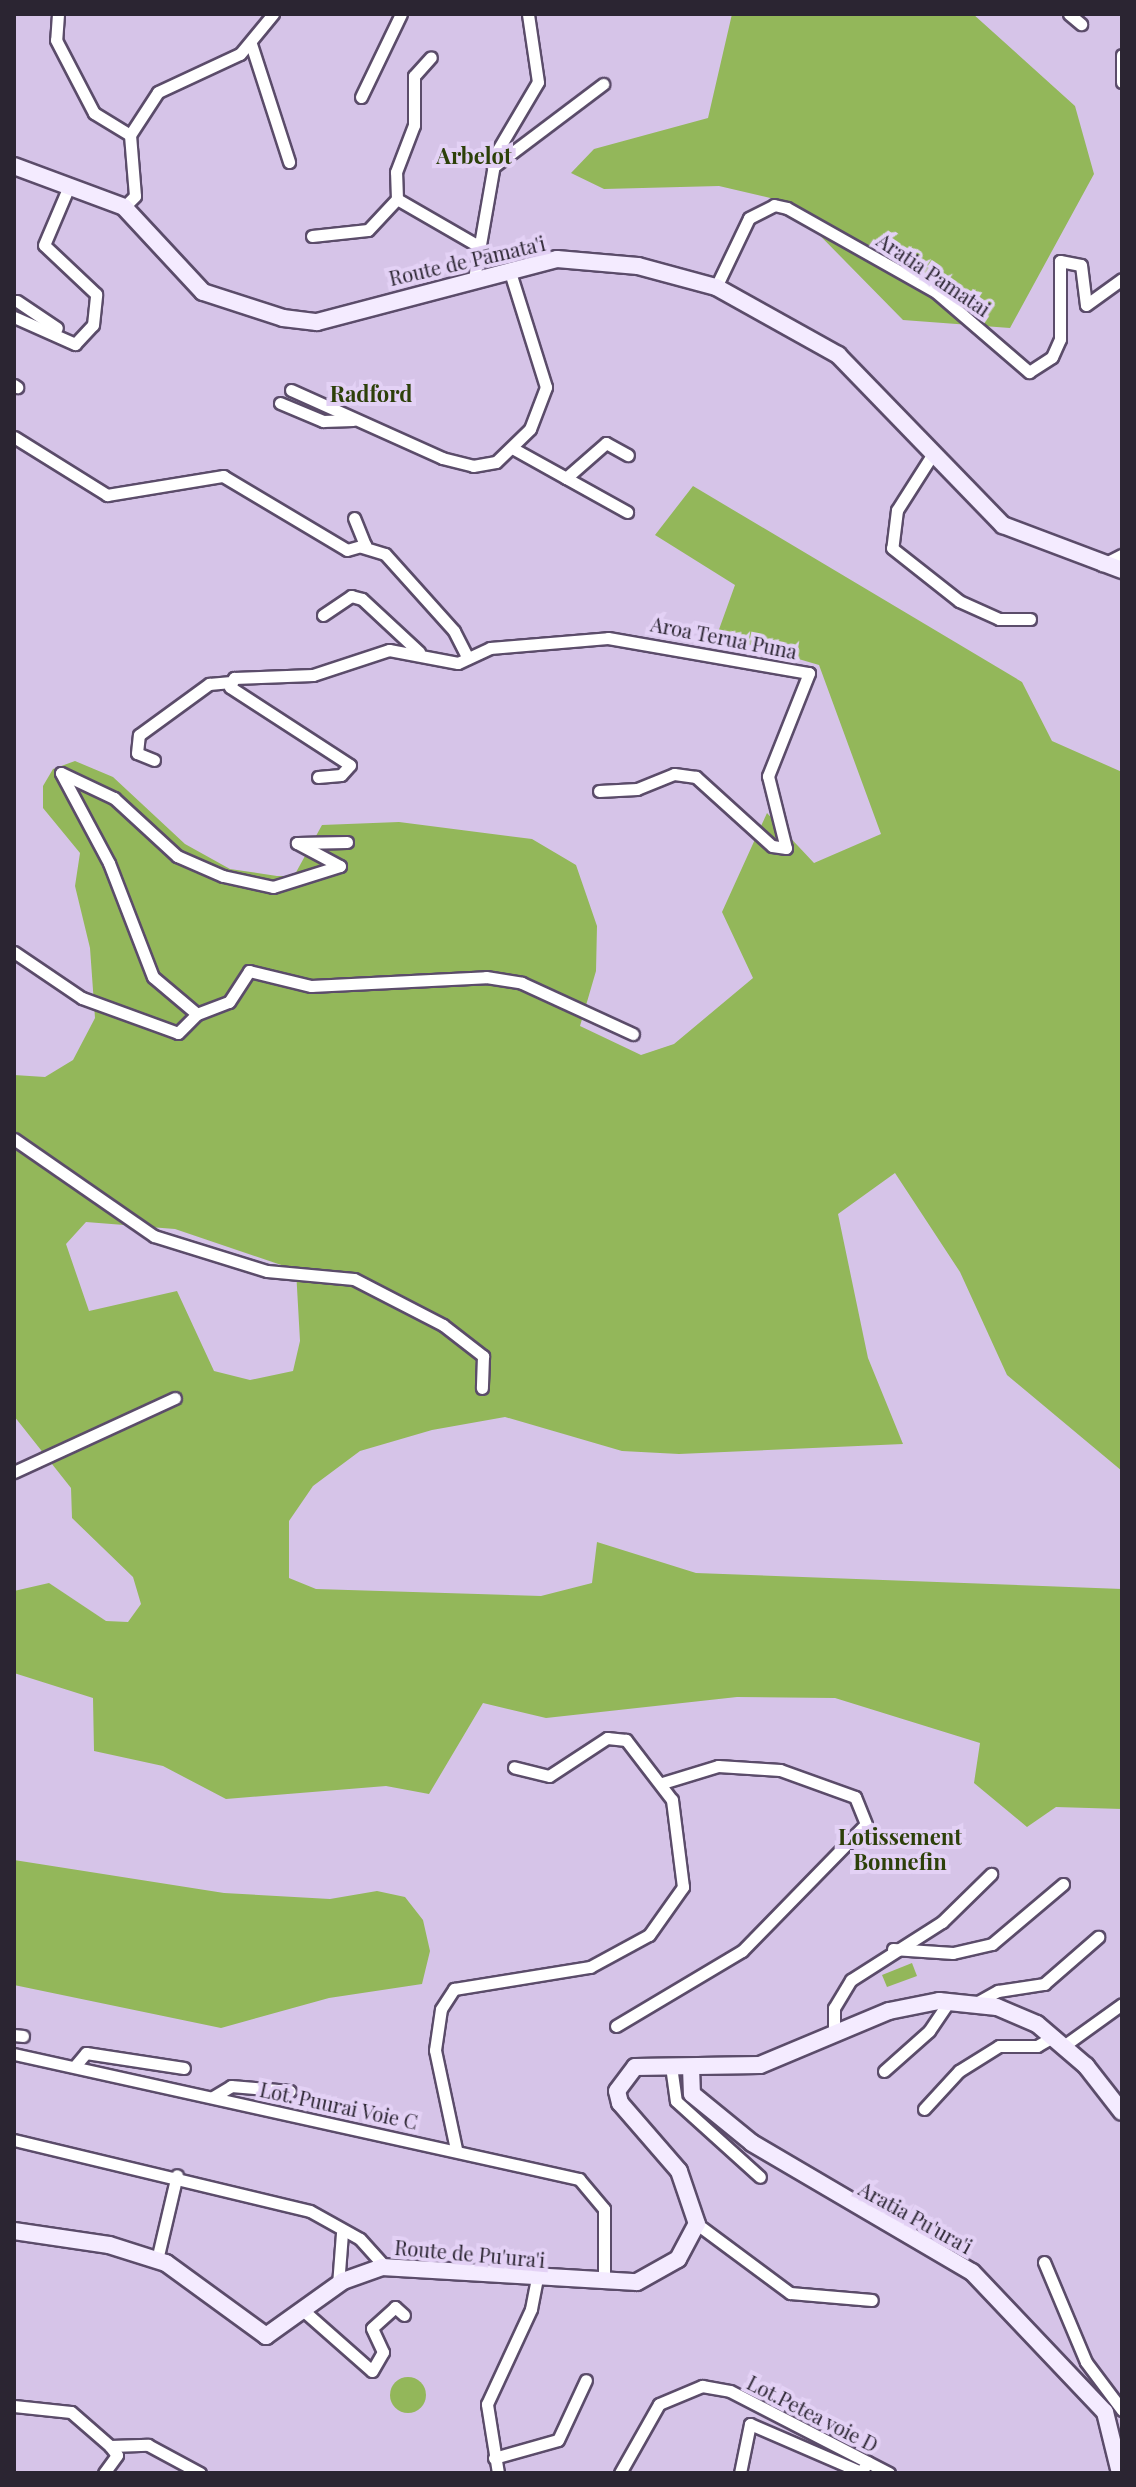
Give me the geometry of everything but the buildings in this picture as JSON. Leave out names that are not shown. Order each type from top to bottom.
[{"type":"main road","name":"Route de Pāmata'i","points":[[14,166],[124,207],[203,292],[283,318],[317,322],[509,269],[598,261],[716,287],[827,346],[1011,530],[1122,570]]},
{"type":"main road","points":[[697,2224],[679,2171],[636,2126],[617,2091],[635,2067],[760,2065],[889,2011],[950,2000],[976,2003],[1060,2040],[1116,2092],[1122,2112]]},
{"type":"main road","name":"Aratia Pu'ura'i","points":[[691,2067],[692,2094],[752,2143],[972,2272],[1105,2412],[1119,2441],[1120,2473]]},
{"type":"main road","name":"Route de Pu'ura'i","points":[[14,2231],[157,2260],[266,2336],[305,2312],[338,2285],[384,2266],[604,2282],[661,2274],[697,2224]]},
{"type":"street","points":[[58,14],[56,40],[94,113],[130,135]]},
{"type":"street","points":[[124,207],[135,196],[130,135],[158,92],[251,44],[273,14]]},
{"type":"street","points":[[361,97],[401,14]]},
{"type":"street","points":[[474,279],[493,167],[538,82],[528,14]]},
{"type":"street","points":[[1069,14],[1081,24]]},
{"type":"street","points":[[251,44],[268,87],[289,162]]},
{"type":"street","points":[[1122,55],[1122,82]]},
{"type":"street","points":[[312,236],[368,230],[397,199],[396,172],[414,125],[414,76],[431,57]]},
{"type":"street","points":[[493,167],[603,84]]},
{"type":"street","points":[[14,317],[75,344],[84,339],[96,294],[44,245],[69,186]]},
{"type":"street","points":[[397,199],[480,247]]},
{"type":"street","name":"Aratia Pamatai","points":[[716,287],[749,218],[774,205],[787,208],[936,292],[1029,372],[1052,357],[1060,339],[1060,261],[1068,257],[1081,265],[1086,305],[1122,279]]},
{"type":"street","points":[[291,390],[353,420],[459,463],[485,465],[514,449],[546,387],[509,269]]},
{"type":"street","points":[[17,301],[84,339]]},
{"type":"street","points":[[280,403],[323,421],[353,420]]},
{"type":"street","points":[[14,437],[107,495],[223,476],[273,500],[336,546],[362,547],[385,554],[454,631],[468,658]]},
{"type":"street","points":[[566,478],[606,443],[628,455]]},
{"type":"street","points":[[514,449],[627,512]]},
{"type":"street","points":[[934,452],[897,510],[890,541],[931,586],[999,619],[1030,619]]},
{"type":"street","points":[[354,518],[362,547]]},
{"type":"street","points":[[1102,565],[1122,555]]},
{"type":"street","points":[[323,615],[351,596],[362,599],[423,654]]},
{"type":"street","name":"Aroa Terua Puna","points":[[154,760],[137,753],[139,735],[209,684],[313,675],[372,653],[423,654],[446,663],[520,645],[640,639],[809,673],[768,776],[786,848],[772,846],[696,777],[674,774],[637,789],[599,791]]},
{"type":"street","points":[[231,682],[350,765],[341,775],[318,777]]},
{"type":"street","points":[[197,1014],[153,977],[109,863],[61,773],[114,798],[177,856],[223,876],[273,887],[340,866],[297,843],[347,842]]},
{"type":"street","points":[[14,952],[82,998],[163,1031],[178,1033],[197,1014],[229,1002],[249,971],[311,986],[486,977],[522,983],[633,1034]]},
{"type":"street","points":[[14,1139],[154,1236],[267,1271],[354,1279],[443,1325],[483,1356],[482,1388]]},
{"type":"street","points":[[14,1459],[20,1469],[175,1398]]},
{"type":"street","name":"Lot. Puurai Voie C","points":[[456,2149],[435,2074],[446,1998],[464,1987],[551,1979],[590,1967],[664,1921],[685,1873],[676,1814],[662,1783],[639,1753],[616,1737],[549,1776],[514,1767]]},
{"type":"street","points":[[616,2026],[742,1951],[866,1824],[855,1797],[780,1770],[718,1766],[662,1783]]},
{"type":"street","points":[[834,2035],[840,1993],[893,1949],[942,1922],[991,1874]]},
{"type":"street","points":[[893,1949],[953,1953],[992,1944],[1063,1884]]},
{"type":"street","points":[[976,2003],[998,1991],[1044,1984],[1098,1937]]},
{"type":"street","points":[[884,2071],[929,2031],[950,2000]]},
{"type":"street","points":[[924,2109],[959,2071],[999,2046],[1037,2046],[1060,2040],[1122,2004]]},
{"type":"street","name":"Lot. Puurai Voie C","points":[[75,2066],[86,2053],[184,2068]]},
{"type":"street","name":"Lot. Puurai Voie C","points":[[14,2054],[456,2149],[579,2179],[594,2190],[604,2209],[604,2282]]},
{"type":"street","points":[[671,2066],[676,2101],[760,2177]]},
{"type":"street","name":"Lot. Puurai Voie C","points":[[213,2097],[231,2086],[290,2091]]},
{"type":"street","points":[[14,2140],[177,2175],[310,2211],[342,2233],[360,2239],[384,2266]]},
{"type":"street","points":[[157,2260],[177,2175]]},
{"type":"street","points":[[697,2224],[790,2293],[872,2300]]},
{"type":"street","points":[[338,2285],[342,2233]]},
{"type":"street","points":[[1044,2262],[1086,2362],[1122,2410]]},
{"type":"street","points":[[498,2473],[487,2404],[531,2309],[537,2279]]},
{"type":"street","points":[[305,2312],[372,2371],[383,2352],[372,2328],[395,2307],[404,2315]]},
{"type":"street","points":[[494,2458],[558,2440],[586,2380]]},
{"type":"street","name":"Lot.Petea voie D","points":[[620,2473],[659,2404],[702,2386],[730,2391],[889,2473]]},
{"type":"street","points":[[14,2406],[71,2412],[117,2455],[104,2473]]},
{"type":"street","points":[[740,2473],[750,2424],[861,2472],[868,2462]]},
{"type":"street","points":[[110,2446],[162,2449],[200,2473]]},
{"type":"green space","points":[[732,14],[973,14],[1075,106],[1094,174],[1010,328],[903,320],[787,202],[719,186],[604,189],[571,173],[594,149],[708,118]]},
{"type":"green space","points":[[693,486],[1022,682],[1052,741],[1122,772],[1122,1471],[1007,1375],[960,1272],[895,1173],[838,1214],[868,1358],[903,1444],[679,1454],[622,1451],[505,1417],[432,1430],[360,1451],[313,1486],[289,1521],[289,1578],[316,1589],[541,1596],[592,1583],[597,1542],[696,1573],[1122,1589],[1122,1809],[1056,1807],[1027,1827],[974,1783],[980,1743],[835,1698],[737,1697],[546,1718],[483,1703],[429,1794],[386,1786],[226,1799],[163,1766],[94,1751],[93,1698],[14,1673],[14,1591],[49,1583],[106,1621],[128,1622],[141,1604],[133,1577],[72,1518],[71,1488],[14,1416],[14,1075],[45,1077],[73,1060],[95,1018],[90,948],[75,886],[80,853],[43,808],[43,786],[53,769],[75,761],[113,777],[185,844],[230,869],[277,876],[294,876],[322,825],[399,822],[532,839],[576,865],[597,926],[596,971],[580,1026],[641,1055],[674,1044],[753,978],[722,912],[767,813],[814,863],[881,834],[819,665],[717,635],[735,585],[655,535]],"holes":[[[86,1222],[175,1229],[296,1270],[300,1341],[293,1371],[250,1380],[214,1371],[177,1291],[89,1311],[66,1244]]]},
{"type":"green space","points":[[14,1860],[224,1893],[330,1899],[377,1891],[405,1897],[423,1920],[430,1951],[422,1984],[329,1998],[221,2028],[14,1985]]},
{"type":"green space","points":[[912,1963],[917,1976],[887,1987],[882,1975]]},
{"type":"green space","points":[[408,2377],[421,2382],[426,2395],[421,2408],[408,2413],[395,2408],[390,2395],[395,2382]]},
{"type":"district","name":"Arbelot","points":[[474,156]]},
{"type":"district","name":"Radford","points":[[371,394]]},
{"type":"district","name":"Lotissement Bonnefin","points":[[900,1848]]}]
